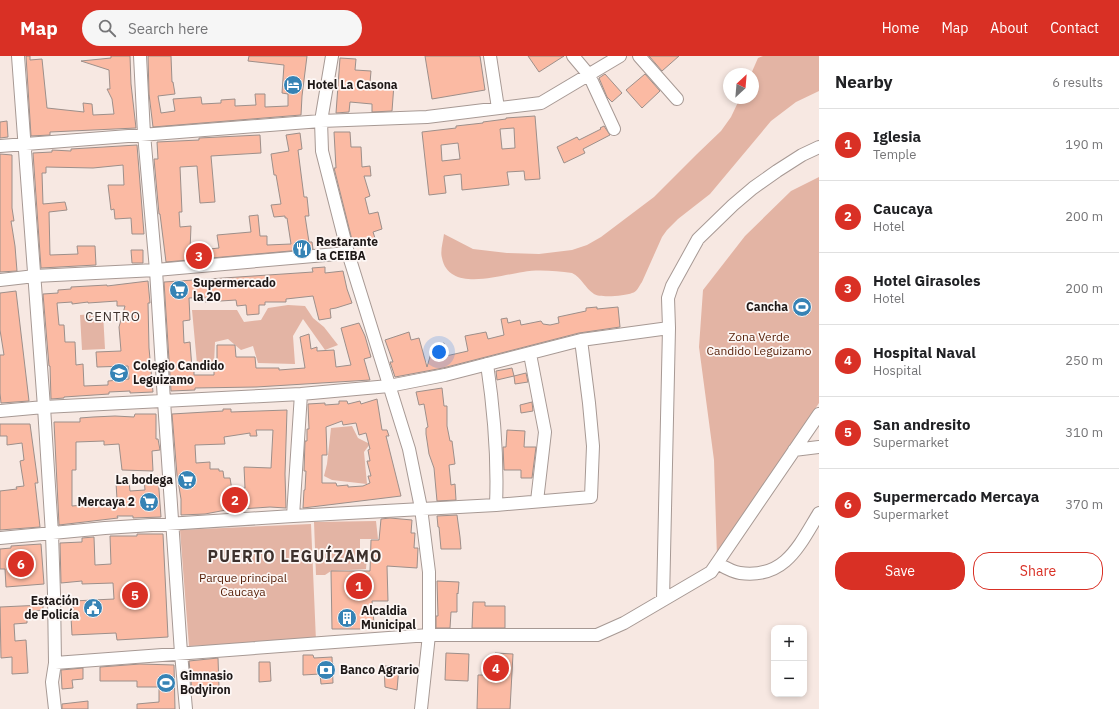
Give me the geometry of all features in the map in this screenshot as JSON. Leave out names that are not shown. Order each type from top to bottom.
[{"type":"street","points":[[18,56],[35,276],[52,534],[55,662],[52,682],[55,709]]},
{"type":"street","points":[[140,56],[144,134],[156,270],[172,524],[186,709]]},
{"type":"street","points":[[332,56],[321,121],[322,152],[348,252],[410,449],[421,508],[429,572],[429,635],[421,709]]},
{"type":"street","points":[[490,56],[498,108]]},
{"type":"street","points":[[573,56],[589,75],[614,129]]},
{"type":"street","points":[[0,146],[321,121],[427,117],[541,103],[620,56]]},
{"type":"street","points":[[639,56],[677,99]]},
{"type":"street","points":[[663,600],[668,298],[672,286],[698,239],[733,205],[753,188],[783,167],[819,147]]},
{"type":"street","points":[[0,280],[35,276],[156,270],[348,252]]},
{"type":"street","points":[[0,412],[44,407],[301,394],[389,386],[445,375],[581,340],[668,328]]},
{"type":"street","points":[[0,538],[105,528],[421,508],[496,505],[591,497],[592,446],[589,404],[581,340]]},
{"type":"street","points":[[530,354],[545,432],[537,501]]},
{"type":"street","points":[[487,364],[493,403],[496,464],[496,505]]},
{"type":"street","points":[[293,516],[301,394]]},
{"type":"street","points":[[55,662],[429,635],[597,635],[624,623],[711,572],[819,414]]},
{"type":"street","points":[[794,450],[819,447]]},
{"type":"street","points":[[717,563],[738,573],[761,574],[783,564],[798,547],[819,513]]},
{"type":"green space","points":[[763,56],[819,56],[819,91],[796,102],[771,121],[710,194],[678,219],[667,230],[662,237],[642,282],[638,289],[634,292],[618,296],[597,295],[591,292],[575,275],[566,272],[535,271],[489,278],[465,279],[454,275],[447,269],[441,255],[444,234],[473,249],[507,253],[539,254],[572,250],[587,245],[601,237],[654,197],[721,131],[731,117],[737,104],[759,104],[759,68],[754,68],[758,58]]},
{"type":"green space","name":"Zona Verde Candido Leguizamo","points":[[819,177],[819,403],[717,557],[714,460],[699,347],[703,290],[745,236],[791,191]]},
{"type":"green space","points":[[288,305],[305,306],[313,318],[324,327],[338,345],[325,350],[303,319],[293,336],[295,364],[258,363],[253,346],[241,350],[228,339],[215,342],[214,364],[197,364],[192,310],[237,310],[244,322],[261,320],[268,308]]},
{"type":"green space","points":[[103,313],[105,349],[82,350],[80,315]]},
{"type":"green space","points":[[352,426],[358,438],[370,444],[364,452],[367,484],[332,480],[324,476],[327,464],[331,428]]},
{"type":"green space","points":[[376,521],[378,539],[360,539],[360,553],[367,556],[366,569],[331,571],[325,575],[316,575],[314,522]]},
{"type":"green space","name":"Parque principal Caucaya","points":[[311,524],[316,641],[189,646],[180,530]]},
{"type":"building","points":[[26,56],[30,56],[30,60],[42,59],[47,108],[84,112],[83,103],[92,104],[93,115],[114,114],[112,99],[107,89],[110,89],[109,70],[81,61],[111,58],[111,56],[130,56],[131,84],[136,128],[50,132],[50,135],[31,136]]},
{"type":"building","points":[[148,56],[171,56],[172,82],[175,94],[158,96],[161,113],[175,111],[173,99],[201,97],[202,104],[221,103],[221,100],[235,99],[235,106],[256,105],[255,94],[265,94],[265,107],[288,106],[288,94],[282,93],[284,65],[248,61],[249,56],[307,56],[301,115],[153,127],[149,94]]},
{"type":"building","points":[[425,56],[480,56],[485,90],[432,99]]},
{"type":"building","points":[[528,56],[564,56],[539,72]]},
{"type":"building","points":[[649,56],[679,56],[662,71]]},
{"type":"building","points":[[340,58],[356,59],[355,70],[371,71],[370,83],[394,84],[392,111],[372,112],[372,104],[350,102],[349,112],[336,113]]},
{"type":"building","points":[[605,74],[622,93],[612,102],[607,97],[599,78]]},
{"type":"building","points":[[645,74],[660,91],[642,108],[626,90]]},
{"type":"building","points":[[535,116],[540,179],[525,180],[524,171],[507,172],[509,185],[462,190],[461,174],[444,176],[446,193],[429,195],[422,132],[456,128],[456,126],[483,123],[506,118]],"holes":[[[514,128],[515,148],[502,149],[500,129]],[[458,143],[460,159],[442,161],[441,145]]]},
{"type":"building","points":[[7,121],[8,137],[0,138],[0,122]]},
{"type":"building","points":[[604,126],[610,135],[583,149],[585,153],[564,163],[557,147],[577,137],[579,140]]},
{"type":"building","points":[[334,132],[350,132],[351,147],[361,147],[362,167],[370,166],[371,176],[364,176],[370,196],[365,198],[369,214],[378,212],[382,229],[373,232],[375,238],[353,244],[334,168],[336,168]]},
{"type":"building","points":[[300,133],[302,149],[298,150],[304,197],[307,197],[309,216],[305,216],[309,242],[312,242],[313,249],[166,262],[159,214],[154,159],[158,159],[157,142],[260,135],[261,153],[211,156],[215,202],[200,203],[197,166],[180,167],[182,212],[179,212],[180,227],[191,226],[190,251],[219,248],[217,235],[251,232],[249,216],[258,215],[260,236],[267,236],[267,245],[291,244],[287,218],[285,218],[285,216],[274,217],[271,205],[281,204],[271,154],[289,151],[286,135]]},
{"type":"building","points":[[137,145],[144,234],[132,234],[131,218],[115,219],[114,209],[111,210],[108,185],[124,185],[123,165],[93,168],[46,167],[46,173],[42,173],[43,204],[65,202],[67,210],[49,212],[50,255],[78,254],[77,246],[95,246],[96,265],[41,268],[33,153],[52,152],[52,150],[71,151],[71,149]]},
{"type":"building","points":[[0,154],[12,155],[12,208],[14,221],[11,221],[17,271],[0,272]]},
{"type":"building","points":[[131,250],[143,250],[143,263],[132,263]]},
{"type":"building","points":[[325,267],[325,273],[343,271],[352,303],[330,309],[331,318],[319,320],[313,296],[286,299],[286,302],[265,302],[265,305],[259,305],[259,314],[247,315],[246,305],[237,306],[236,300],[205,302],[205,297],[189,298],[190,320],[183,321],[184,343],[190,342],[192,369],[194,369],[194,375],[214,375],[214,367],[217,367],[217,345],[235,345],[236,357],[255,357],[256,368],[279,368],[279,370],[305,368],[300,337],[309,334],[311,349],[317,347],[317,351],[334,350],[336,367],[351,365],[341,328],[359,323],[365,336],[371,357],[364,359],[370,380],[256,387],[195,388],[195,390],[171,391],[164,282],[313,272],[312,268]]},
{"type":"building","points":[[148,281],[150,303],[148,303],[149,348],[153,392],[109,392],[109,394],[51,399],[50,366],[43,294],[58,293],[58,290],[71,289],[71,287],[107,286]],"holes":[[[117,301],[117,306],[125,306],[119,327],[121,351],[96,352],[97,367],[128,366],[129,379],[108,381],[108,385],[84,386],[83,364],[76,365],[75,342],[65,342],[64,325],[59,325],[57,303],[72,302],[72,304]]]},
{"type":"building","points":[[16,291],[29,401],[1,403],[0,355],[4,355],[0,330],[0,293]]},
{"type":"building","points":[[597,307],[597,309],[618,307],[620,327],[579,333],[443,368],[395,377],[390,362],[393,362],[385,340],[409,332],[411,340],[419,338],[427,367],[433,346],[444,343],[446,356],[468,351],[465,336],[486,332],[488,339],[504,335],[501,319],[507,318],[508,323],[520,320],[521,325],[541,321],[543,324],[550,325],[559,323],[558,317],[586,311],[586,308]]},
{"type":"building","points":[[512,368],[514,376],[497,380],[496,371]]},
{"type":"building","points":[[526,373],[528,382],[515,384],[514,376]]},
{"type":"building","points":[[442,388],[444,406],[447,406],[447,426],[450,441],[452,441],[455,464],[449,465],[451,485],[455,484],[456,500],[437,501],[434,468],[429,454],[426,434],[426,428],[428,427],[424,404],[419,405],[416,392]]},
{"type":"building","points":[[377,399],[382,430],[387,430],[389,436],[386,436],[401,496],[303,508],[306,471],[304,471],[305,441],[307,441],[307,429],[309,429],[308,404],[339,404],[339,401],[347,401],[348,404],[360,401],[361,404]],"holes":[[[342,421],[343,425],[356,423],[359,435],[366,433],[370,449],[368,450],[370,461],[367,461],[371,476],[368,476],[370,483],[363,486],[348,487],[348,485],[337,486],[336,483],[322,483],[322,455],[327,455],[326,427]]]},
{"type":"building","points":[[532,402],[533,411],[521,413],[520,405]]},
{"type":"building","points":[[223,409],[231,409],[231,412],[287,410],[285,474],[286,508],[270,507],[181,515],[181,499],[177,475],[172,414],[223,411]],"holes":[[[256,430],[273,430],[271,468],[244,467],[245,488],[232,490],[230,478],[224,478],[223,471],[219,471],[219,469],[210,469],[210,462],[196,463],[195,445],[225,444],[224,437],[250,433],[250,436],[257,436]]]},
{"type":"building","points":[[135,414],[156,414],[156,439],[158,439],[160,450],[152,451],[153,471],[122,470],[119,444],[104,445],[104,441],[76,442],[76,470],[72,470],[72,506],[105,503],[105,501],[117,499],[116,483],[129,481],[130,491],[145,490],[144,479],[158,476],[161,517],[133,518],[133,516],[117,516],[118,518],[59,525],[54,422],[80,422],[80,418],[93,417],[134,417]]},
{"type":"building","points":[[0,424],[30,424],[38,483],[35,483],[40,527],[0,530],[0,491],[17,489],[16,487],[24,486],[20,461],[24,460],[22,443],[7,445],[7,436],[0,436]]},
{"type":"building","points":[[507,430],[525,431],[524,447],[536,447],[532,478],[521,478],[521,470],[504,470],[503,447],[506,447]]},
{"type":"building","points":[[457,515],[461,549],[441,549],[437,516]]},
{"type":"building","points":[[390,518],[412,520],[411,533],[415,533],[414,548],[418,548],[417,568],[387,566],[388,601],[372,601],[374,623],[362,623],[362,629],[332,629],[331,571],[370,571],[371,540],[379,540],[381,519]]},
{"type":"building","points":[[137,534],[163,534],[168,637],[117,640],[116,633],[72,635],[71,617],[73,617],[73,601],[114,599],[113,583],[82,584],[82,581],[61,583],[60,543],[82,542],[82,538],[94,537],[95,565],[111,564],[110,536],[137,536]]},
{"type":"building","points":[[41,544],[44,584],[6,587],[5,569],[0,569],[0,549],[11,548],[11,546]]},
{"type":"building","points":[[437,581],[459,582],[458,594],[457,593],[457,612],[451,612],[450,628],[436,628],[436,616],[438,616]]},
{"type":"building","points":[[473,602],[485,602],[485,606],[505,606],[505,628],[472,628]]},
{"type":"building","points":[[43,605],[43,610],[27,612],[27,623],[14,624],[15,641],[26,640],[28,673],[12,674],[12,657],[1,658],[0,607]]},
{"type":"building","points":[[446,653],[469,654],[468,681],[445,680]]},
{"type":"building","points":[[495,653],[513,654],[510,709],[477,709],[478,675],[494,675]]},
{"type":"building","points":[[303,655],[313,655],[314,658],[332,657],[333,683],[321,684],[320,674],[303,675]]},
{"type":"building","points":[[218,658],[219,687],[192,691],[189,661]]},
{"type":"building","points":[[259,662],[270,662],[271,681],[259,682]]},
{"type":"building","points":[[140,664],[174,665],[175,709],[137,709],[137,704],[159,702],[159,687],[137,687],[137,681],[100,681],[100,667]]},
{"type":"building","points":[[384,666],[399,667],[397,690],[385,687]]},
{"type":"building","points":[[83,668],[83,679],[72,680],[73,688],[62,689],[61,670]]},
{"type":"building","points":[[88,701],[88,709],[62,709],[62,704]]},
{"type":"place","name":"Hotel La Casona","points":[[293,85]]},
{"type":"place","name":"Restarante la CEIBA","points":[[302,249]]},
{"type":"place","name":"Hotel Girasoles","points":[[199,256]]},
{"type":"place","name":"Supermercado la 20","points":[[179,290]]},
{"type":"place","name":"Cancha","points":[[802,307]]},
{"type":"place","name":"Colegio Candido Leguizamo","points":[[119,373]]},
{"type":"place","name":"La bodega","points":[[187,480]]},
{"type":"place","name":"Caucaya","points":[[235,500]]},
{"type":"place","name":"Mercaya 2","points":[[149,502]]},
{"type":"place","name":"Supermercado Mercaya","points":[[21,564]]},
{"type":"place","name":"Iglesia","points":[[359,586]]},
{"type":"place","name":"San andresito","points":[[135,595]]},
{"type":"place","name":"Estación de Policía","points":[[93,608]]},
{"type":"place","name":"Alcaldia Municipal","points":[[347,618]]},
{"type":"place","name":"Hospital Naval","points":[[496,668]]},
{"type":"place","name":"Banco Agrario","points":[[326,670]]},
{"type":"place","name":"Gimnasio Bodyiron","points":[[166,683]]},
{"type":"district","name":"CENTRO","points":[[113,316]]},
{"type":"district","name":"PUERTO LEGUÍZAMO","points":[[295,556]]}]
